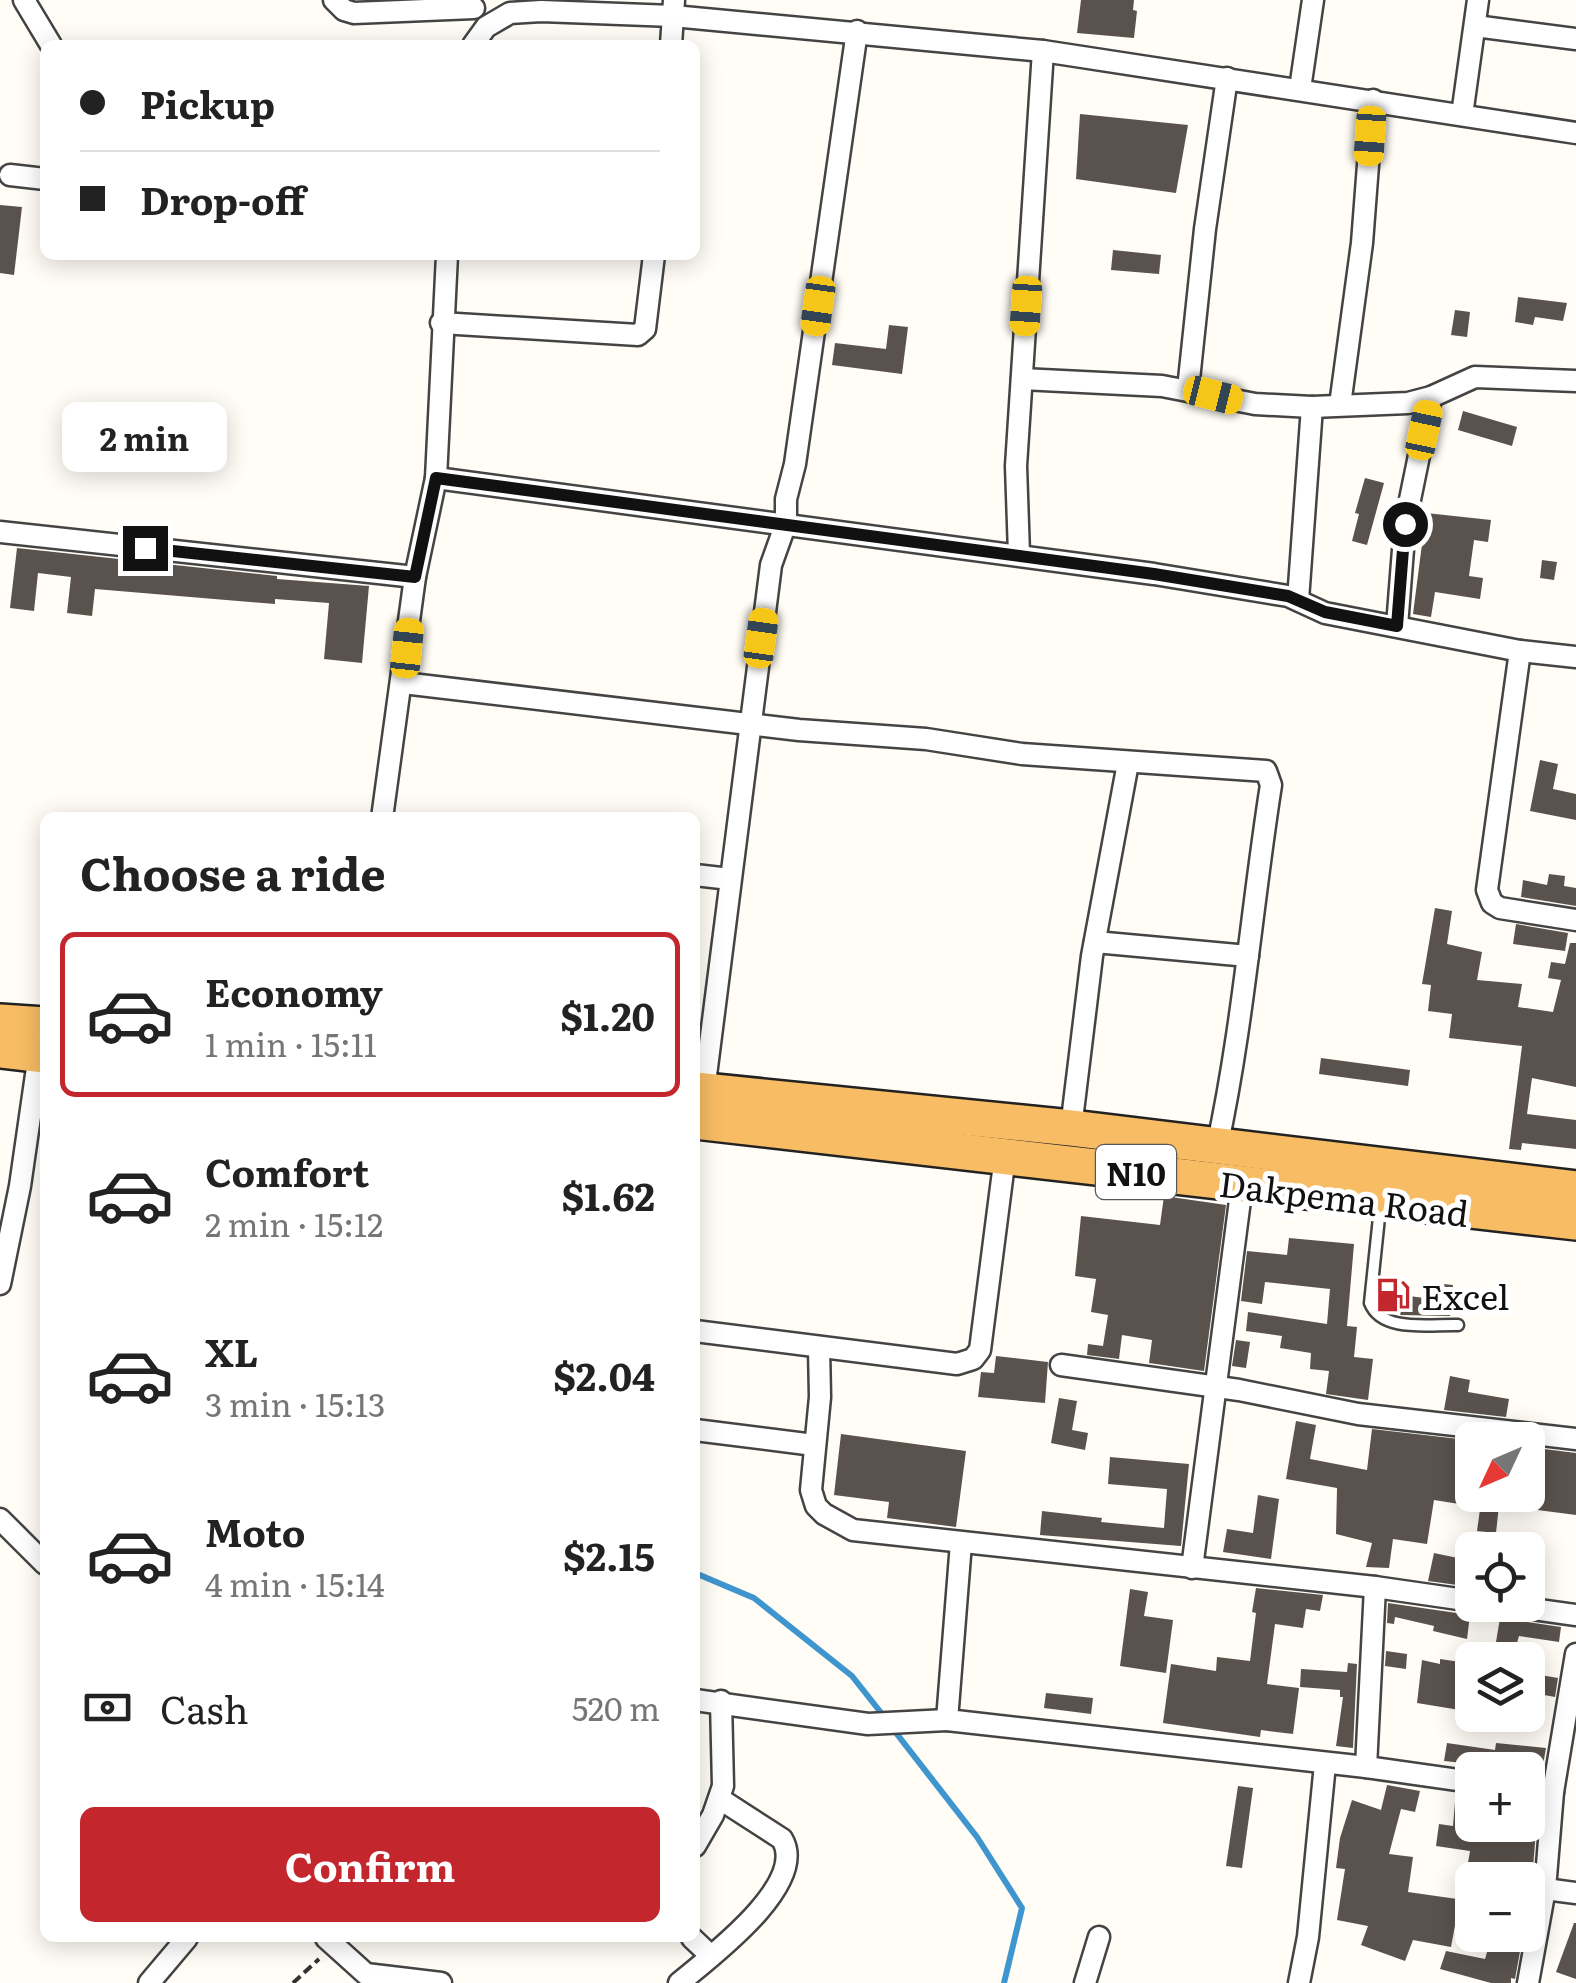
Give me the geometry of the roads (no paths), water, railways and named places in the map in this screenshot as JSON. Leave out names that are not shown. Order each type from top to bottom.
[{"type":"highway","points":[[0,1022],[40,1043]]},
{"type":"highway","points":[[0,1050],[40,1045]]},
{"type":"highway","name":"Dakpema Road","points":[[700,1101],[1070,1128],[1576,1189]]},
{"type":"highway","name":"Dakpema Road","points":[[700,1101],[1005,1156],[1576,1222]]},
{"type":"street","points":[[24,0],[48,40]]},
{"type":"street","points":[[334,0],[354,13],[473,4],[486,27]]},
{"type":"street","points":[[1300,89],[1314,0]]},
{"type":"street","points":[[1462,116],[1478,0]]},
{"type":"street","points":[[671,40],[674,8]]},
{"type":"street","points":[[477,40],[486,27],[510,13],[674,8],[1042,50],[1576,133]]},
{"type":"street","points":[[1475,26],[1576,39]]},
{"type":"street","points":[[700,1087],[771,565],[786,523],[786,499],[795,464],[857,31]]},
{"type":"street","points":[[1019,554],[1016,466],[1042,50]]},
{"type":"street","points":[[1188,389],[1204,229],[1227,78]]},
{"type":"street","points":[[1340,406],[1362,243],[1373,100]]},
{"type":"street","points":[[10,175],[40,178]]},
{"type":"street","points":[[383,812],[415,577],[436,478],[447,260]]},
{"type":"street","points":[[441,323],[638,335],[645,329],[653,260]]},
{"type":"street","points":[[1022,379],[1188,389],[1255,404],[1312,406],[1391,406],[1431,397],[1475,376],[1576,381]]},
{"type":"street","points":[[1397,626],[1405,524],[1431,397]]},
{"type":"street","points":[[1298,600],[1312,406]]},
{"type":"street","points":[[436,478],[1019,554],[1298,600],[1325,612],[1576,657]]},
{"type":"street","points":[[0,532],[415,577]]},
{"type":"street","points":[[1520,650],[1487,890],[1492,903],[1500,908],[1576,920]]},
{"type":"street","points":[[403,683],[1128,763],[1266,771],[1270,784],[1248,956],[1232,1078],[1217,1147]]},
{"type":"street","points":[[1070,1128],[1095,942],[1128,763]]},
{"type":"street","points":[[700,876],[730,880]]},
{"type":"street","points":[[1095,942],[1248,956]]},
{"type":"street","points":[[0,1284],[40,1063]]},
{"type":"street","points":[[700,1332],[957,1364],[973,1359],[980,1350],[1005,1156]]},
{"type":"street","points":[[1192,1568],[1242,1185]]},
{"type":"street","points":[[819,1348],[820,1397],[811,1490],[816,1506],[853,1530],[1455,1598]]},
{"type":"street","points":[[1061,1365],[1215,1386],[1358,1414],[1576,1439]]},
{"type":"street","points":[[700,1431],[814,1445]]},
{"type":"street","points":[[0,1519],[40,1559]]},
{"type":"street","points":[[947,1720],[961,1543]]},
{"type":"street","points":[[1366,1767],[1375,1587]]},
{"type":"street","points":[[1545,1611],[1576,1615]]},
{"type":"street","points":[[1576,1654],[1554,1792],[1545,1888],[1576,1892]]},
{"type":"street","points":[[700,1700],[868,1724],[947,1720],[1455,1780]]},
{"type":"street","points":[[700,1837],[723,1786],[720,1702]]},
{"type":"street","points":[[1299,1983],[1308,1938],[1325,1764]]},
{"type":"street","points":[[1545,1791],[1554,1792]]},
{"type":"street","points":[[678,1983],[766,1906],[788,1858],[782,1839],[720,1799]]},
{"type":"street","points":[[1086,1983],[1099,1937]]},
{"type":"street","points":[[150,1983],[183,1942]]},
{"type":"street","points":[[331,1942],[366,1974],[408,1976],[441,1983]]},
{"type":"street","points":[[696,1942],[711,1956]]},
{"type":"street","points":[[1528,1983],[1534,1952]]},
{"type":"lane","points":[[1381,1202],[1370,1303],[1375,1314],[1386,1322],[1458,1325]]},
{"type":"waterway","points":[[700,1575],[754,1598],[852,1676],[886,1719]]},
{"type":"waterway","points":[[893,1729],[977,1837],[1022,1908],[1004,1983]]},
{"type":"place","name":"Excel","points":[[1393,1295]]}]
